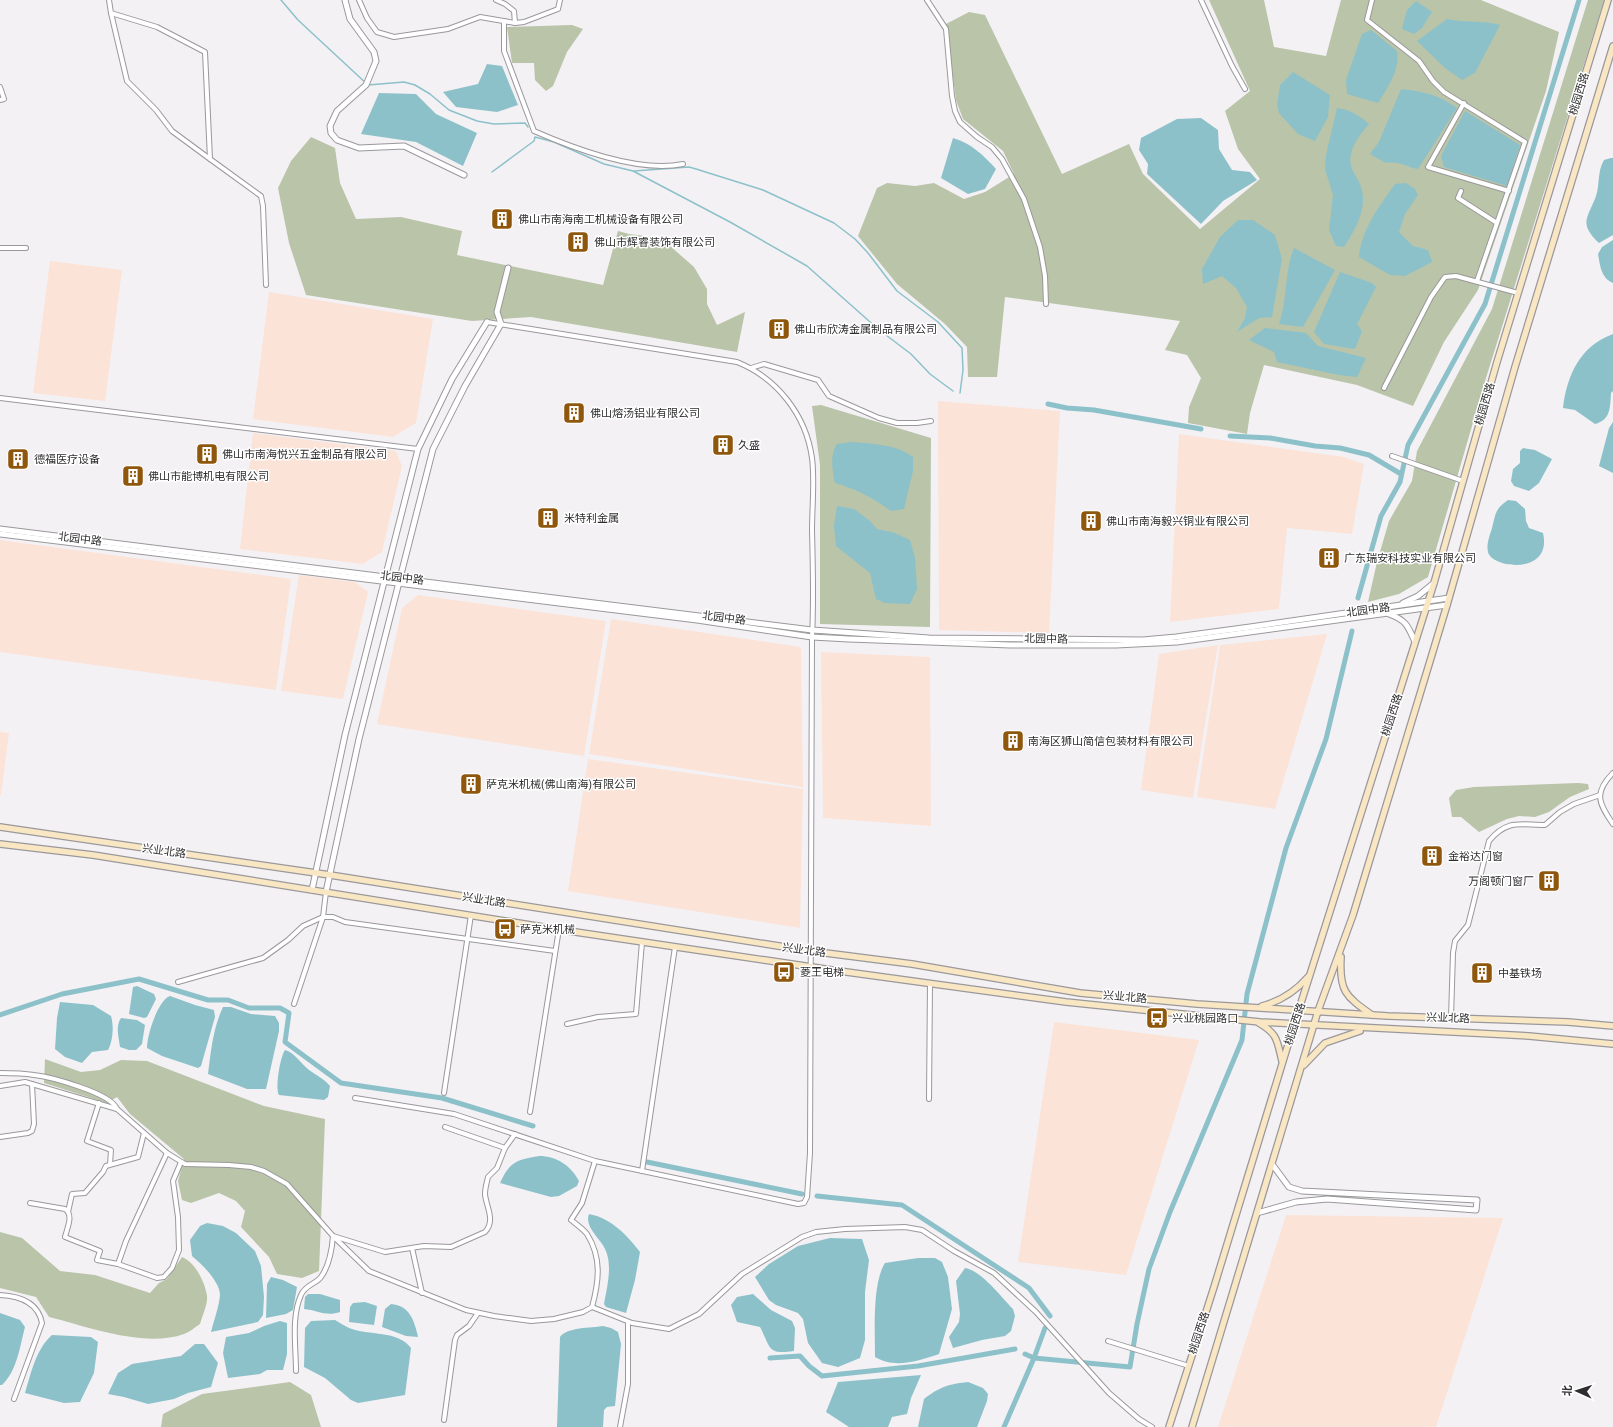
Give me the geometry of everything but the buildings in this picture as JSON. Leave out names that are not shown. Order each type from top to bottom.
[{"type":"main road","name":"桃园西路","points":[[1168,1427],[1434,583],[1518,293],[1608,0]]},
{"type":"main road","name":"桃园西路","points":[[1192,1427],[1318,1011],[1342,950],[1447,605],[1515,367],[1613,46]]},
{"type":"main road","name":"兴业北路","points":[[0,827],[330,875],[810,951],[912,964],[1080,993],[1257,1008],[1372,1015],[1568,1022],[1613,1026]]},
{"type":"main road","name":"兴业北路","points":[[0,844],[94,855],[675,947],[1066,1002],[1294,1025],[1529,1036],[1613,1044]]},
{"type":"main road","points":[[1342,950],[1340,977],[1342,984],[1354,1002],[1372,1015]]},
{"type":"main road","points":[[1257,1008],[1273,1003],[1289,995],[1310,974]]},
{"type":"main road","points":[[1257,1022],[1271,1030],[1278,1042],[1283,1062]]},
{"type":"main road","points":[[1302,1066],[1325,1043],[1346,1034],[1367,1029]]},
{"type":"street","points":[[109,0],[127,81],[156,110],[172,131],[261,196],[264,206],[266,285]]},
{"type":"street","points":[[345,0],[350,19],[374,52],[376,61],[367,84],[337,111],[330,126],[331,133],[337,140],[359,148],[404,146],[464,175]]},
{"type":"street","points":[[359,0],[367,18],[377,32],[394,37],[448,29],[480,17],[504,21],[524,22],[558,9],[560,0]]},
{"type":"street","points":[[496,0],[505,4],[514,11],[515,22]]},
{"type":"street","points":[[927,0],[946,29],[952,96],[960,122],[977,137],[992,147],[1002,159],[1024,199],[1040,247],[1045,276],[1046,304]]},
{"type":"street","points":[[1202,0],[1232,66],[1245,89]]},
{"type":"street","points":[[1372,0],[1367,20],[1419,61],[1433,81],[1444,92],[1525,142],[1477,281]]},
{"type":"street","points":[[111,13],[157,27],[205,52],[210,159]]},
{"type":"street","points":[[504,21],[504,51],[534,131],[605,157],[654,166],[683,164]]},
{"type":"street","points":[[0,87],[4,99],[0,100]]},
{"type":"street","points":[[1464,103],[1428,167],[1509,191]]},
{"type":"street","points":[[1461,191],[1458,198],[1497,223]]},
{"type":"street","points":[[0,248],[26,248]]},
{"type":"street","points":[[294,1004],[324,917],[326,892],[359,739],[433,449],[465,386],[501,324],[497,312],[508,268]]},
{"type":"street","points":[[1384,388],[1432,297],[1445,277],[1456,276],[1518,293]]},
{"type":"street","points":[[312,890],[344,736],[418,449],[452,379],[487,322],[721,358],[751,368],[778,389],[790,402],[800,419],[807,437],[812,459],[814,592],[812,630],[810,1153],[807,1197],[804,1203],[798,1204],[595,1161],[454,1114],[355,1098]]},
{"type":"street","points":[[751,368],[764,364],[818,380],[829,396],[885,420],[897,423],[931,421]]},
{"type":"street","points":[[0,398],[418,449]]},
{"type":"street","points":[[1392,456],[1463,481]]},
{"type":"street","name":"北园中路","points":[[0,529],[385,578],[812,637],[943,643],[1144,644],[1177,642],[1447,605]]},
{"type":"street","name":"北园中路","points":[[0,534],[385,578]]},
{"type":"street","name":"北园中路","points":[[399,580],[812,630],[929,638],[1144,640],[1176,637],[1449,598]]},
{"type":"street","points":[[1397,606],[1418,596],[1434,583]]},
{"type":"street","points":[[1388,613],[1401,619],[1409,628],[1415,642]]},
{"type":"street","points":[[1613,773],[1599,799],[1601,807],[1613,824]]},
{"type":"street","points":[[1451,1018],[1453,953],[1455,941],[1468,925],[1489,841],[1498,830],[1515,824],[1545,825],[1560,812],[1574,804],[1600,795]]},
{"type":"street","points":[[444,1093],[471,915]]},
{"type":"street","points":[[178,982],[262,958],[288,940],[303,926],[324,917],[345,922],[556,951]]},
{"type":"street","points":[[530,1112],[559,929]]},
{"type":"street","points":[[567,1024],[598,1017],[636,1014],[642,942]]},
{"type":"street","points":[[642,1172],[675,947]]},
{"type":"street","points":[[929,1099],[930,983]]},
{"type":"street","points":[[0,1073],[35,1075],[78,1086],[106,1098],[115,1103],[117,1108],[166,1153],[181,1162],[193,1166],[244,1166],[264,1171],[287,1184],[333,1236],[369,1271],[422,1293],[478,1313],[531,1321],[554,1319],[583,1312],[592,1307],[597,1287],[598,1259],[586,1233],[570,1220],[582,1203],[595,1161]]},
{"type":"street","points":[[0,1086],[25,1082],[117,1108]]},
{"type":"street","points":[[0,1137],[28,1133],[32,1131],[34,1124],[32,1084]]},
{"type":"street","points":[[99,1103],[87,1141],[112,1150],[110,1164]]},
{"type":"street","points":[[446,1127],[506,1148]]},
{"type":"street","points":[[144,1133],[138,1158],[106,1166],[103,1172],[85,1192],[72,1194],[68,1212],[70,1216],[65,1237],[100,1251],[97,1260],[118,1264],[157,1278],[164,1277],[172,1268],[179,1250],[178,1217],[173,1181],[181,1162]]},
{"type":"street","points":[[333,1236],[385,1252],[424,1246],[450,1247],[488,1229],[491,1218],[485,1194],[488,1177],[497,1168],[506,1148],[515,1134]]},
{"type":"street","points":[[118,1264],[126,1241],[166,1153]]},
{"type":"street","points":[[1257,1213],[1296,1202],[1327,1199],[1476,1210],[1477,1200],[1302,1191],[1289,1187],[1272,1164]]},
{"type":"street","points":[[30,1203],[65,1209],[68,1212]]},
{"type":"street","points":[[592,1307],[628,1322],[669,1329],[699,1314],[742,1274],[802,1237],[816,1232],[905,1227],[922,1230],[994,1272],[1036,1312],[1109,1393],[1139,1419],[1152,1427]]},
{"type":"street","points":[[296,1371],[296,1311],[301,1294],[309,1285],[321,1278],[331,1251],[333,1236]]},
{"type":"street","points":[[412,1248],[422,1293]]},
{"type":"street","points":[[0,1295],[9,1296],[32,1304],[40,1314],[42,1323],[14,1400]]},
{"type":"street","points":[[444,1420],[455,1340],[457,1335],[469,1326],[478,1313]]},
{"type":"street","points":[[620,1427],[628,1384],[628,1322]]},
{"type":"street","points":[[1108,1342],[1188,1366]]},
{"type":"shaded area","points":[[50,261],[122,270],[105,401],[33,393]]},
{"type":"shaded area","points":[[269,292],[433,319],[416,423],[393,437],[253,419]]},
{"type":"shaded area","points":[[938,401],[1060,411],[1049,633],[939,630]]},
{"type":"shaded area","points":[[253,433],[396,451],[402,466],[382,552],[363,564],[240,549]]},
{"type":"shaded area","points":[[1179,434],[1344,457],[1364,464],[1352,534],[1287,528],[1279,609],[1170,622]]},
{"type":"shaded area","points":[[0,540],[291,579],[276,690],[0,652]]},
{"type":"shaded area","points":[[299,575],[355,582],[368,592],[343,699],[281,691]]},
{"type":"shaded area","points":[[418,595],[606,621],[584,756],[377,724],[402,608]]},
{"type":"shaded area","points":[[611,619],[801,647],[803,787],[589,754]]},
{"type":"shaded area","points":[[1327,634],[1275,809],[1197,797],[1220,645]]},
{"type":"shaded area","points":[[1218,645],[1193,798],[1141,790],[1159,654]]},
{"type":"shaded area","points":[[821,652],[930,657],[931,826],[823,818]]},
{"type":"shaded area","points":[[0,732],[9,733],[1,795],[0,795]]},
{"type":"shaded area","points":[[588,759],[803,789],[800,928],[568,891]]},
{"type":"shaded area","points":[[1054,1022],[1199,1040],[1126,1275],[1018,1262]]},
{"type":"shaded area","points":[[1286,1215],[1503,1218],[1436,1427],[1218,1427]]},
{"type":"green space","points":[[1209,0],[1264,0],[1274,47],[1326,56],[1341,0],[1481,0],[1559,32],[1546,91],[1478,290],[1444,342],[1413,406],[1357,385],[1264,365],[1250,413],[1247,434],[1188,423],[1189,407],[1201,378],[1187,355],[1165,350],[1180,321],[1005,297],[997,377],[968,377],[967,347],[945,324],[897,284],[858,236],[877,188],[887,183],[915,186],[934,183],[964,199],[985,192],[1014,174],[1003,151],[963,119],[956,100],[946,24],[969,12],[985,15],[1062,174],[1129,144],[1143,174],[1200,229],[1260,179],[1238,149],[1225,111],[1250,91]]},
{"type":"green space","points":[[1588,0],[1604,0],[1486,378],[1428,577],[1399,594],[1368,602],[1377,562],[1389,521],[1412,481],[1417,451],[1492,309]]},
{"type":"green space","points":[[572,25],[583,29],[567,52],[553,86],[546,91],[535,80],[534,63],[512,63],[507,27]]},
{"type":"green space","points":[[311,137],[335,148],[340,183],[356,219],[401,217],[462,231],[457,255],[603,285],[618,231],[661,238],[694,267],[707,289],[707,304],[717,325],[745,312],[737,352],[531,317],[472,321],[306,295],[289,243],[278,188],[291,161]]},
{"type":"green space","points":[[821,405],[931,438],[930,627],[820,624],[820,465],[812,406]]},
{"type":"green space","points":[[1578,783],[1588,784],[1589,789],[1570,797],[1549,812],[1535,817],[1519,816],[1507,819],[1479,832],[1461,817],[1452,817],[1449,798],[1456,790],[1474,787]]},
{"type":"green space","points":[[45,1059],[81,1072],[100,1070],[121,1060],[147,1061],[264,1106],[325,1119],[319,1271],[302,1278],[277,1274],[269,1257],[241,1227],[245,1211],[236,1201],[219,1193],[191,1203],[182,1200],[178,1181],[184,1159],[130,1114],[117,1097],[107,1103],[44,1083]]},
{"type":"green space","points":[[0,1232],[22,1238],[60,1271],[95,1275],[150,1293],[159,1283],[167,1279],[182,1257],[191,1263],[199,1273],[206,1291],[207,1303],[200,1324],[184,1334],[168,1338],[152,1339],[116,1334],[49,1317],[36,1297],[0,1288]]},
{"type":"green space","points":[[290,1382],[311,1395],[321,1427],[161,1427],[163,1414],[202,1394]]},
{"type":"water","points":[[1416,1],[1432,12],[1422,28],[1414,34],[1402,29],[1407,10]]},
{"type":"water","points":[[1447,19],[1500,25],[1475,73],[1462,80],[1445,68],[1417,41]]},
{"type":"water","points":[[1371,30],[1397,51],[1398,58],[1392,78],[1378,103],[1347,94],[1346,80],[1362,34]]},
{"type":"water","points":[[487,64],[502,66],[518,105],[497,112],[456,107],[443,92],[478,84]]},
{"type":"water","points":[[1293,72],[1330,95],[1328,117],[1315,141],[1298,134],[1279,113],[1277,106],[1280,85]]},
{"type":"water","points":[[1401,89],[1430,94],[1457,108],[1418,169],[1399,163],[1386,163],[1370,154],[1379,142]]},
{"type":"water","points":[[379,93],[416,94],[436,114],[477,133],[463,166],[416,142],[361,134]]},
{"type":"water","points":[[1337,108],[1354,113],[1369,124],[1356,141],[1351,153],[1351,166],[1360,185],[1363,206],[1357,224],[1344,247],[1336,246],[1329,230],[1333,195],[1325,169],[1326,155]]},
{"type":"water","points":[[1465,111],[1520,145],[1507,186],[1444,167],[1441,156]]},
{"type":"water","points":[[1201,118],[1218,130],[1219,149],[1232,170],[1250,172],[1257,180],[1223,201],[1201,224],[1147,174],[1148,164],[1139,150],[1141,138],[1177,119]]},
{"type":"water","points":[[953,138],[976,150],[996,169],[985,189],[968,194],[941,178]]},
{"type":"water","points":[[1613,158],[1613,235],[1599,243],[1589,230],[1587,220],[1596,196],[1602,164],[1604,160]]},
{"type":"water","points":[[1406,183],[1415,189],[1418,195],[1405,214],[1399,232],[1413,246],[1428,250],[1432,262],[1405,276],[1390,275],[1359,257],[1367,227],[1372,218],[1395,184]]},
{"type":"water","points":[[1238,220],[1253,220],[1275,235],[1282,259],[1272,317],[1259,318],[1237,332],[1245,318],[1247,307],[1236,288],[1222,276],[1203,284],[1202,269],[1220,237]]},
{"type":"water","points":[[1613,240],[1613,283],[1604,275],[1600,267],[1598,254],[1602,247]]},
{"type":"water","points":[[1294,248],[1335,270],[1303,327],[1279,324],[1284,305],[1289,266]]},
{"type":"water","points":[[1340,272],[1372,283],[1376,287],[1357,324],[1362,331],[1355,349],[1324,344],[1314,332]]},
{"type":"water","points":[[1265,328],[1306,333],[1318,346],[1366,358],[1357,377],[1339,375],[1277,362],[1274,352],[1249,340]]},
{"type":"water","points":[[1613,334],[1613,391],[1611,393],[1610,408],[1607,416],[1595,424],[1575,410],[1563,408],[1565,396],[1572,373],[1577,363],[1592,346]]},
{"type":"water","points":[[1613,422],[1613,473],[1599,466],[1609,428]]},
{"type":"water","points":[[852,442],[892,447],[899,449],[913,457],[913,471],[904,509],[891,511],[864,494],[835,483],[832,463],[835,448],[837,444]]},
{"type":"water","points":[[1523,448],[1535,450],[1552,459],[1539,483],[1529,491],[1514,486],[1511,481],[1513,469],[1520,463],[1520,451]]},
{"type":"water","points":[[1508,500],[1516,501],[1525,509],[1526,521],[1529,528],[1543,533],[1544,547],[1539,556],[1531,562],[1521,565],[1510,565],[1500,562],[1492,558],[1488,552],[1488,543],[1495,515],[1498,509]]},
{"type":"water","points":[[837,506],[854,509],[870,521],[877,529],[895,533],[910,540],[915,558],[917,589],[910,604],[885,603],[876,599],[870,573],[836,546],[834,526]]},
{"type":"water","points":[[137,986],[154,994],[156,999],[147,1017],[144,1018],[129,1014],[133,987]]},
{"type":"water","points":[[170,996],[214,1010],[215,1017],[201,1066],[198,1068],[162,1056],[147,1048],[151,1027],[157,1011],[161,1004]]},
{"type":"water","points":[[60,1002],[93,1005],[111,1016],[112,1033],[108,1050],[92,1052],[82,1063],[65,1057],[55,1049],[57,1018]]},
{"type":"water","points":[[223,1007],[231,1007],[251,1014],[275,1016],[279,1023],[279,1031],[266,1089],[247,1089],[208,1074],[211,1048]]},
{"type":"water","points":[[121,1018],[137,1020],[145,1025],[142,1044],[136,1050],[129,1050],[120,1047],[118,1025]]},
{"type":"water","points":[[285,1050],[292,1054],[330,1086],[328,1097],[324,1100],[279,1095],[279,1072],[281,1059]]},
{"type":"water","points":[[539,1156],[552,1158],[568,1166],[579,1181],[577,1186],[559,1196],[551,1197],[500,1183],[507,1170],[515,1163],[520,1160]]},
{"type":"water","points":[[589,1214],[604,1219],[618,1228],[630,1239],[640,1252],[635,1280],[626,1313],[606,1307],[604,1304],[609,1276],[609,1262],[603,1245],[591,1228],[588,1219]]},
{"type":"water","points":[[207,1223],[223,1226],[236,1233],[255,1251],[261,1266],[264,1297],[263,1315],[258,1322],[211,1332],[219,1304],[219,1290],[214,1279],[192,1256],[190,1240],[200,1226]]},
{"type":"water","points":[[830,1238],[862,1239],[869,1260],[865,1292],[865,1340],[860,1358],[838,1367],[822,1363],[808,1343],[803,1319],[798,1313],[776,1305],[769,1300],[755,1277],[769,1264],[798,1246]]},
{"type":"water","points":[[918,1258],[935,1258],[942,1262],[948,1277],[952,1309],[939,1354],[907,1363],[890,1363],[883,1361],[875,1357],[875,1308],[881,1272],[885,1263]]},
{"type":"water","points":[[965,1268],[978,1274],[991,1285],[1013,1309],[1015,1316],[1011,1331],[1005,1336],[982,1340],[953,1348],[949,1337],[959,1322],[960,1314],[956,1281]]},
{"type":"water","points":[[271,1277],[283,1280],[297,1287],[293,1310],[286,1314],[266,1318],[267,1284]]},
{"type":"water","points":[[308,1294],[320,1294],[340,1300],[340,1312],[326,1314],[304,1309],[305,1297]]},
{"type":"water","points":[[753,1294],[771,1310],[792,1321],[795,1328],[794,1351],[774,1351],[768,1345],[760,1327],[737,1322],[731,1305],[737,1297]]},
{"type":"water","points":[[365,1302],[377,1306],[374,1325],[349,1322],[350,1307],[353,1303]]},
{"type":"water","points":[[391,1304],[397,1305],[407,1311],[413,1320],[418,1337],[406,1336],[382,1327],[385,1309]]},
{"type":"water","points":[[0,1313],[20,1320],[25,1327],[15,1366],[2,1385],[0,1385]]},
{"type":"water","points":[[335,1320],[349,1328],[399,1338],[411,1348],[405,1395],[358,1403],[351,1400],[325,1378],[304,1367],[305,1328],[311,1321]]},
{"type":"water","points":[[280,1321],[287,1323],[287,1354],[283,1370],[267,1370],[260,1374],[228,1378],[223,1353],[226,1337],[249,1333]]},
{"type":"water","points":[[603,1326],[618,1332],[621,1344],[615,1406],[607,1407],[604,1410],[603,1427],[557,1427],[560,1337],[568,1331],[580,1328]]},
{"type":"water","points":[[52,1335],[91,1337],[98,1342],[94,1373],[80,1402],[64,1403],[25,1393],[38,1354],[46,1341]]},
{"type":"water","points":[[195,1344],[204,1344],[218,1363],[211,1387],[188,1393],[174,1399],[148,1404],[108,1394],[118,1373],[132,1364],[181,1356]]},
{"type":"water","points":[[921,1375],[911,1398],[907,1414],[892,1417],[888,1427],[849,1427],[826,1412],[838,1382]]},
{"type":"water","points":[[968,1382],[983,1388],[988,1394],[987,1401],[977,1427],[918,1427],[924,1399],[944,1387]]},
{"type":"waterway","points":[[281,0],[298,20],[368,85],[404,82],[415,85],[430,94],[449,110],[477,121],[494,124],[525,123],[528,127]]},
{"type":"waterway","points":[[1358,598],[1381,516],[1400,482],[1408,445],[1485,304],[1579,0]]},
{"type":"waterway","points":[[492,172],[534,141],[535,137],[554,142],[604,164],[633,171],[730,222],[807,266],[878,329],[911,354],[930,374],[953,391]]},
{"type":"waterway","points":[[634,171],[689,167],[763,190],[834,223],[855,239],[868,253],[897,291],[938,322],[962,348],[963,370],[960,393]]},
{"type":"waterway","points":[[1048,404],[1067,408],[1094,410],[1201,429]]},
{"type":"waterway","points":[[1230,436],[1270,438],[1315,446],[1340,448],[1369,455],[1401,474]]},
{"type":"waterway","points":[[1004,1427],[1034,1358],[1130,1367],[1137,1324],[1149,1269],[1170,1212],[1242,1040],[1247,994],[1286,848],[1326,739],[1352,631]]},
{"type":"waterway","points":[[0,1015],[62,994],[139,979],[208,1000],[228,1000],[249,1008],[280,1008],[289,1013],[285,1042],[341,1083],[442,1098],[533,1126]]},
{"type":"waterway","points":[[647,1162],[802,1194]]},
{"type":"waterway","points":[[817,1196],[902,1205],[1029,1288],[1050,1316]]},
{"type":"waterway","points":[[1025,1354],[1034,1358],[1045,1328]]},
{"type":"waterway","points":[[770,1358],[800,1356],[809,1366],[822,1376],[918,1366],[1015,1349]]},
{"type":"place","name":"佛山市南海南工机械设备有限公司","points":[[502,219]]},
{"type":"place","name":"佛山市辉睿装饰有限公司","points":[[578,242]]},
{"type":"place","name":"佛山市欣涛金属制品有限公司","points":[[779,329]]},
{"type":"place","name":"佛山熔汤铝业有限公司","points":[[574,413]]},
{"type":"place","name":"久盛","points":[[723,445]]},
{"type":"place","name":"佛山市南海悦兴五金制品有限公司","points":[[207,454]]},
{"type":"place","name":"德福医疗设备","points":[[18,459]]},
{"type":"place","name":"佛山市能博机电有限公司","points":[[133,476]]},
{"type":"place","name":"米特利金属","points":[[548,518]]},
{"type":"place","name":"佛山市南海毅兴铜业有限公司","points":[[1091,521]]},
{"type":"place","name":"广东瑞安科技实业有限公司","points":[[1329,558]]},
{"type":"place","name":"南海区狮山简信包装材料有限公司","points":[[1013,741]]},
{"type":"place","name":"萨克米机械(佛山南海)有限公司","points":[[471,784]]},
{"type":"place","name":"金裕达门窗","points":[[1432,856]]},
{"type":"place","name":"万阁顿门窗厂","points":[[1549,881]]},
{"type":"place","name":"萨克米机械","points":[[505,929]]},
{"type":"place","name":"菱王电梯","points":[[784,972]]},
{"type":"place","name":"中基铁场","points":[[1482,973]]},
{"type":"place","name":"兴业桃园路口","points":[[1157,1018]]}]
